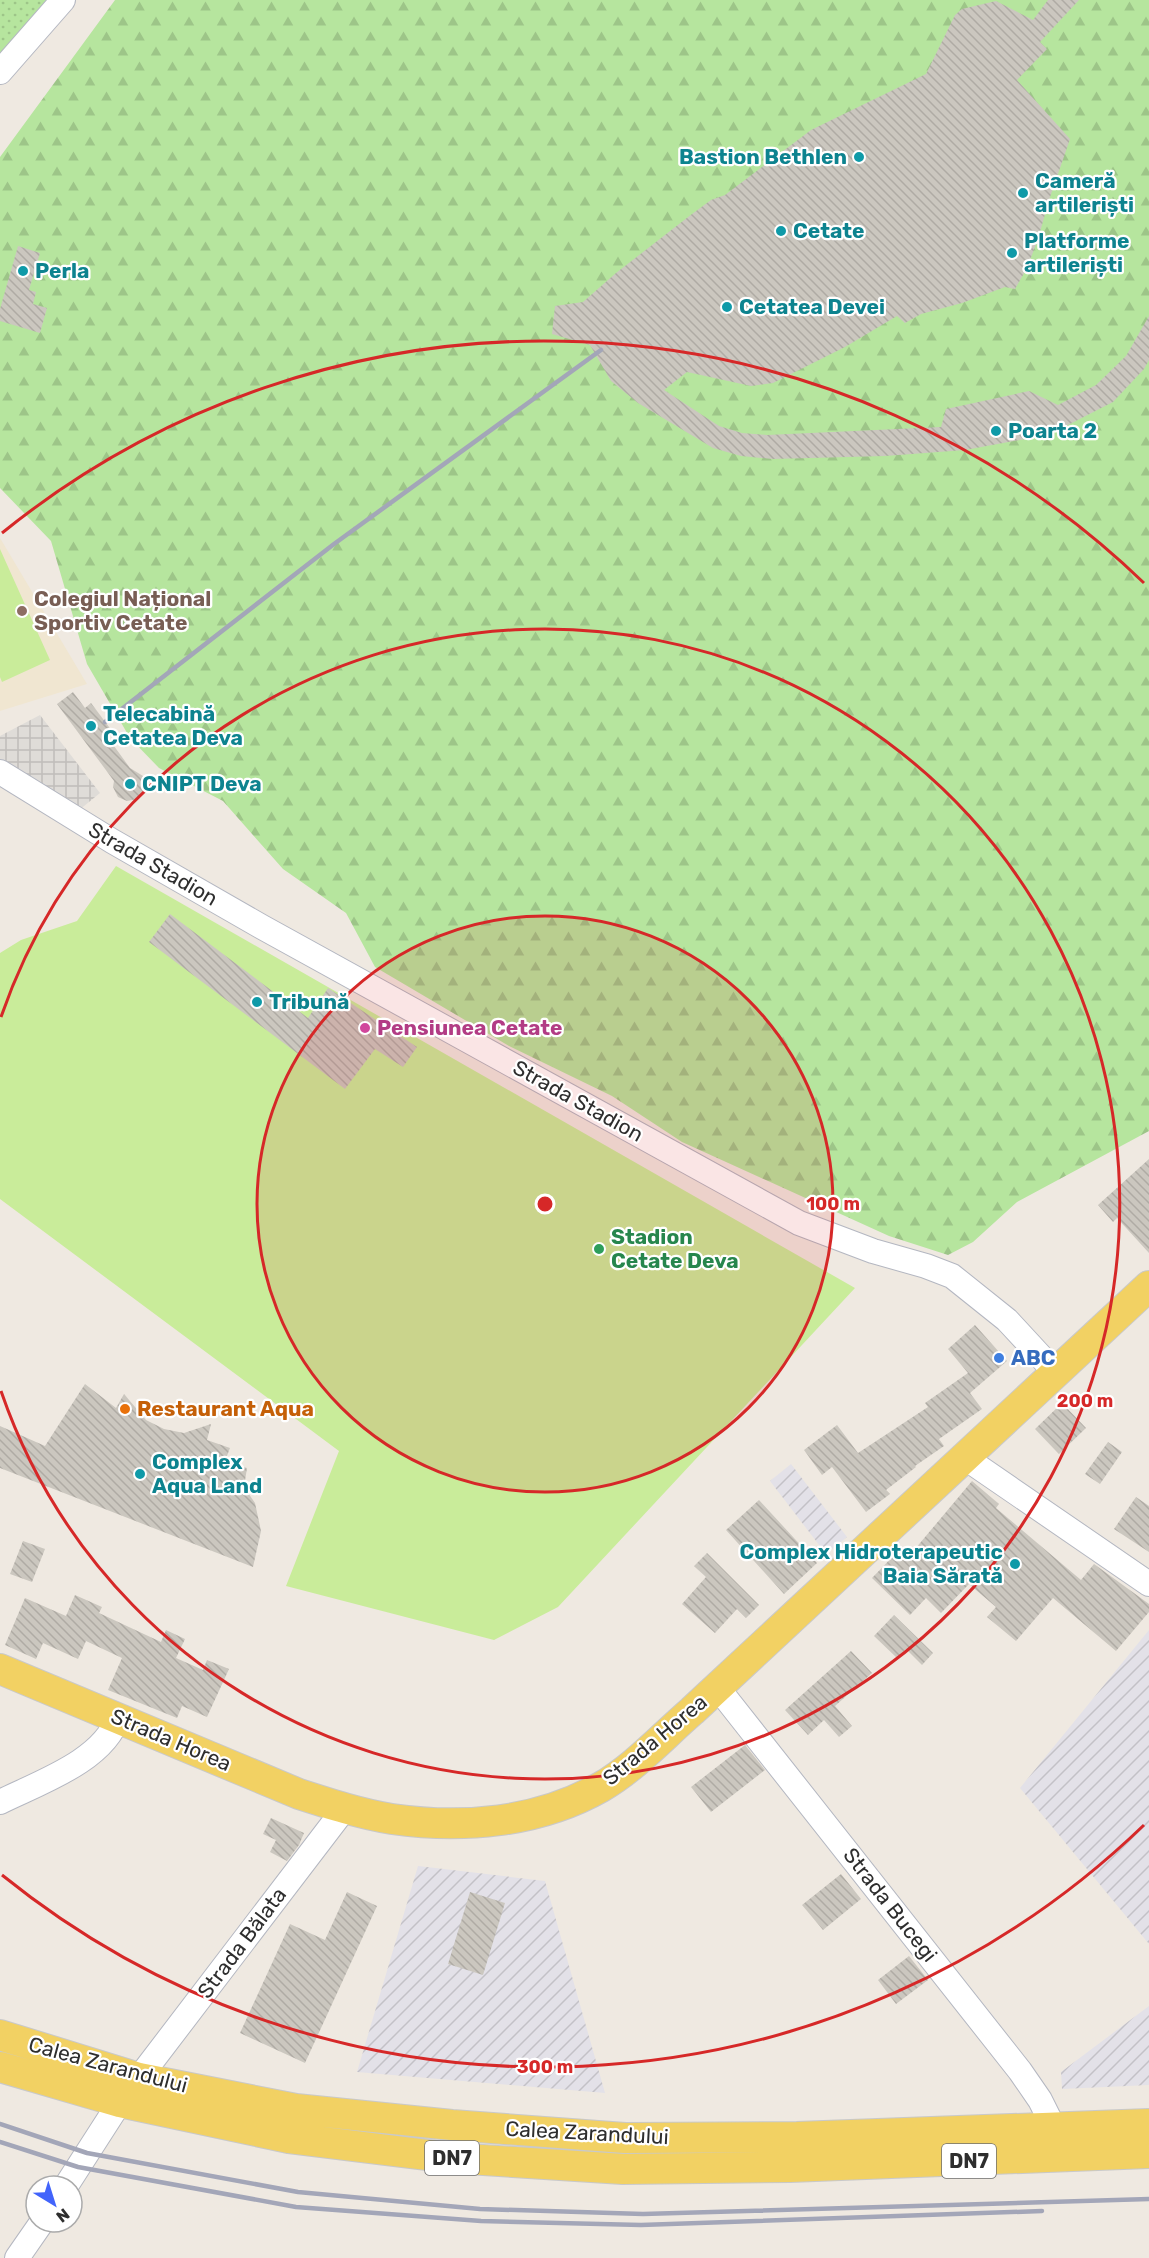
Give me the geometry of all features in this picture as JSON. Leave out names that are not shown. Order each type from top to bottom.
[{"type":"main road","name":"Strada Horea","points":[[0,1669],[300,1794],[345,1808],[392,1818],[460,1823],[534,1814],[572,1802],[602,1786],[628,1767],[1149,1286]]},
{"type":"main road","name":"Calea Zarandului","points":[[0,2035],[139,2078],[296,2109],[452,2126],[625,2138],[797,2137],[1149,2124]]},
{"type":"main road","name":"Calea Zarandului","points":[[0,2067],[120,2102],[289,2139],[452,2158],[623,2169],[801,2167],[1149,2153]]},
{"type":"main road","points":[[360,2147],[363,2115]]},
{"type":"street","points":[[0,72],[63,0]]},
{"type":"street","name":"Strada Stadion","points":[[0,772],[112,841],[262,927],[799,1223],[873,1251],[952,1276],[1007,1320],[1055,1372]]},
{"type":"street","points":[[964,1457],[1149,1584]]},
{"type":"street","name":"Strada Bucegi","points":[[717,1687],[1020,2071],[1041,2100],[1054,2128]]},
{"type":"street","points":[[0,1802],[92,1754],[115,1727],[118,1717]]},
{"type":"street","name":"Strada Bălata","points":[[139,2078],[345,1808]]},
{"type":"street","points":[[74,2174],[120,2102]]},
{"type":"street","points":[[17,2258],[34,2234]]},
{"type":"shaded area","name":"Colegiul Național Sportiv Cetate","points":[[0,538],[87,684],[0,711]]},
{"type":"shaded area","points":[[40,715],[100,793],[78,811],[0,765],[0,736]]},
{"type":"shaded area","points":[[791,1464],[847,1537],[826,1554],[770,1481]]},
{"type":"shaded area","points":[[1149,1630],[1149,1944],[1020,1788]]},
{"type":"shaded area","points":[[418,1866],[545,1881],[605,2093],[357,2072]]},
{"type":"shaded area","points":[[1149,2006],[1149,2085],[1062,2089],[1061,2072]]},
{"type":"green space","points":[[0,0],[53,0],[0,60]]},
{"type":"green space","points":[[115,0],[1149,0],[1149,1131],[1017,1202],[973,1242],[948,1255],[889,1236],[682,1142],[612,1096],[509,1046],[375,967],[346,913],[283,869],[223,801],[159,768],[130,738],[87,664],[51,541],[0,488],[0,157]]},
{"type":"green space","points":[[0,549],[50,660],[2,682],[0,677]]},
{"type":"green space","points":[[116,866],[855,1288],[558,1607],[494,1640],[286,1586],[339,1451],[0,1199],[0,953],[21,940],[77,921]]},
{"type":"building","points":[[1048,0],[1079,0],[1040,42],[1047,49],[1017,80],[1070,139],[1038,239],[1027,268],[1015,289],[1005,287],[962,303],[921,314],[905,323],[897,316],[845,347],[773,383],[751,386],[687,372],[664,390],[719,426],[742,433],[767,435],[941,427],[946,409],[1029,391],[1058,405],[1096,385],[1126,356],[1149,316],[1149,360],[1144,369],[1113,402],[1068,425],[1031,438],[965,450],[885,456],[773,459],[741,456],[713,448],[638,403],[611,381],[590,345],[552,334],[555,306],[583,302],[616,273],[692,214],[711,200],[725,195],[811,130],[926,74],[955,15],[962,9],[996,1],[1033,20]]},
{"type":"building","name":"Perla","points":[[18,246],[40,253],[29,290],[36,292],[33,304],[47,308],[40,333],[0,321],[0,309]]},
{"type":"building","name":"Telecabină Cetatea Deva","points":[[73,692],[85,708],[91,703],[112,731],[106,735],[130,768],[143,776],[146,786],[138,799],[127,801],[118,797],[113,787],[114,781],[57,704]]},
{"type":"building","name":"Tribună","points":[[170,914],[308,1018],[328,988],[417,1047],[403,1067],[375,1049],[345,1089],[149,942]]},
{"type":"building","points":[[1149,1159],[1149,1253],[1117,1218],[1113,1222],[1098,1205]]},
{"type":"building","points":[[975,1325],[1007,1361],[970,1393],[982,1409],[939,1439],[944,1446],[886,1490],[890,1494],[866,1512],[832,1467],[822,1475],[804,1450],[837,1425],[858,1453],[928,1407],[925,1403],[968,1373],[948,1349]]},
{"type":"building","name":"Complex Aqua Land","points":[[85,1384],[116,1408],[124,1394],[146,1420],[164,1429],[184,1433],[211,1424],[207,1440],[230,1448],[225,1461],[247,1468],[244,1487],[255,1503],[261,1531],[253,1567],[0,1468],[0,1426],[45,1446]]},
{"type":"building","points":[[1062,1403],[1086,1428],[1059,1454],[1035,1429]]},
{"type":"building","points":[[1108,1442],[1122,1452],[1100,1484],[1085,1474]]},
{"type":"building","name":"Complex Hidroterapeutic Baia Sărată","points":[[972,1481],[999,1504],[996,1508],[1081,1580],[1094,1564],[1149,1604],[1149,1612],[1116,1651],[1053,1598],[1016,1641],[987,1617],[996,1607],[969,1584],[941,1613],[926,1598],[910,1615],[872,1578],[902,1547],[910,1555]]},
{"type":"building","points":[[1136,1497],[1149,1506],[1149,1552],[1114,1529]]},
{"type":"building","points":[[759,1500],[817,1563],[784,1594],[726,1530]]},
{"type":"building","points":[[23,1541],[45,1549],[32,1582],[10,1574]]},
{"type":"building","points":[[707,1553],[759,1605],[746,1618],[737,1609],[715,1633],[682,1604],[706,1577],[694,1566]]},
{"type":"building","points":[[75,1595],[102,1607],[99,1613],[161,1642],[166,1630],[185,1639],[176,1658],[203,1670],[207,1660],[229,1669],[207,1717],[182,1706],[177,1718],[108,1690],[122,1658],[86,1641],[78,1659],[43,1643],[36,1659],[5,1645],[25,1598],[66,1616]]},
{"type":"building","points":[[894,1615],[933,1653],[922,1665],[906,1649],[897,1658],[874,1636]]},
{"type":"building","points":[[851,1651],[872,1673],[835,1706],[852,1726],[839,1737],[824,1720],[808,1735],[785,1710]]},
{"type":"building","points":[[745,1745],[765,1770],[711,1812],[691,1787]]},
{"type":"building","points":[[271,1818],[304,1833],[299,1845],[287,1861],[270,1852],[276,1840],[263,1834]]},
{"type":"building","points":[[841,1874],[861,1899],[823,1930],[802,1905]]},
{"type":"building","points":[[347,1892],[377,1906],[305,2063],[240,2033],[290,1924],[325,1940]]},
{"type":"building","points":[[470,1892],[505,1903],[483,1975],[448,1964]]},
{"type":"building","points":[[909,1956],[928,1980],[896,2004],[878,1980]]},
{"type":"railway","points":[[105,722],[334,544],[601,350]]},
{"type":"railway","points":[[0,2124],[87,2153],[298,2192],[480,2209],[643,2214],[1149,2199]]},
{"type":"railway","points":[[0,2142],[78,2167],[296,2207],[481,2221],[641,2225],[1042,2211]]},
{"type":"place","name":"Bastion Bethlen","points":[[859,157]]},
{"type":"place","name":"Cameră artileriști","points":[[1023,193]]},
{"type":"place","name":"Cetate","points":[[781,231]]},
{"type":"place","name":"Platforme artileriști","points":[[1012,253]]},
{"type":"place","name":"Perla","points":[[23,271]]},
{"type":"place","name":"Cetatea Devei","points":[[727,307]]},
{"type":"place","name":"Poarta 2","points":[[996,431]]},
{"type":"place","name":"Colegiul Național Sportiv Cetate","points":[[22,611]]},
{"type":"place","name":"Telecabină Cetatea Deva","points":[[91,726]]},
{"type":"place","name":"CNIPT Deva","points":[[130,784]]},
{"type":"place","name":"Tribună","points":[[257,1002]]},
{"type":"place","name":"Pensiunea Cetate","points":[[365,1028]]},
{"type":"place","name":"Stadion Cetate Deva","points":[[599,1249]]},
{"type":"place","name":"ABC","points":[[999,1358]]},
{"type":"place","name":"Restaurant Aqua","points":[[125,1409]]},
{"type":"place","name":"Complex Aqua Land","points":[[140,1474]]},
{"type":"place","name":"Complex Hidroterapeutic Baia Sărată","points":[[1015,1564]]}]
